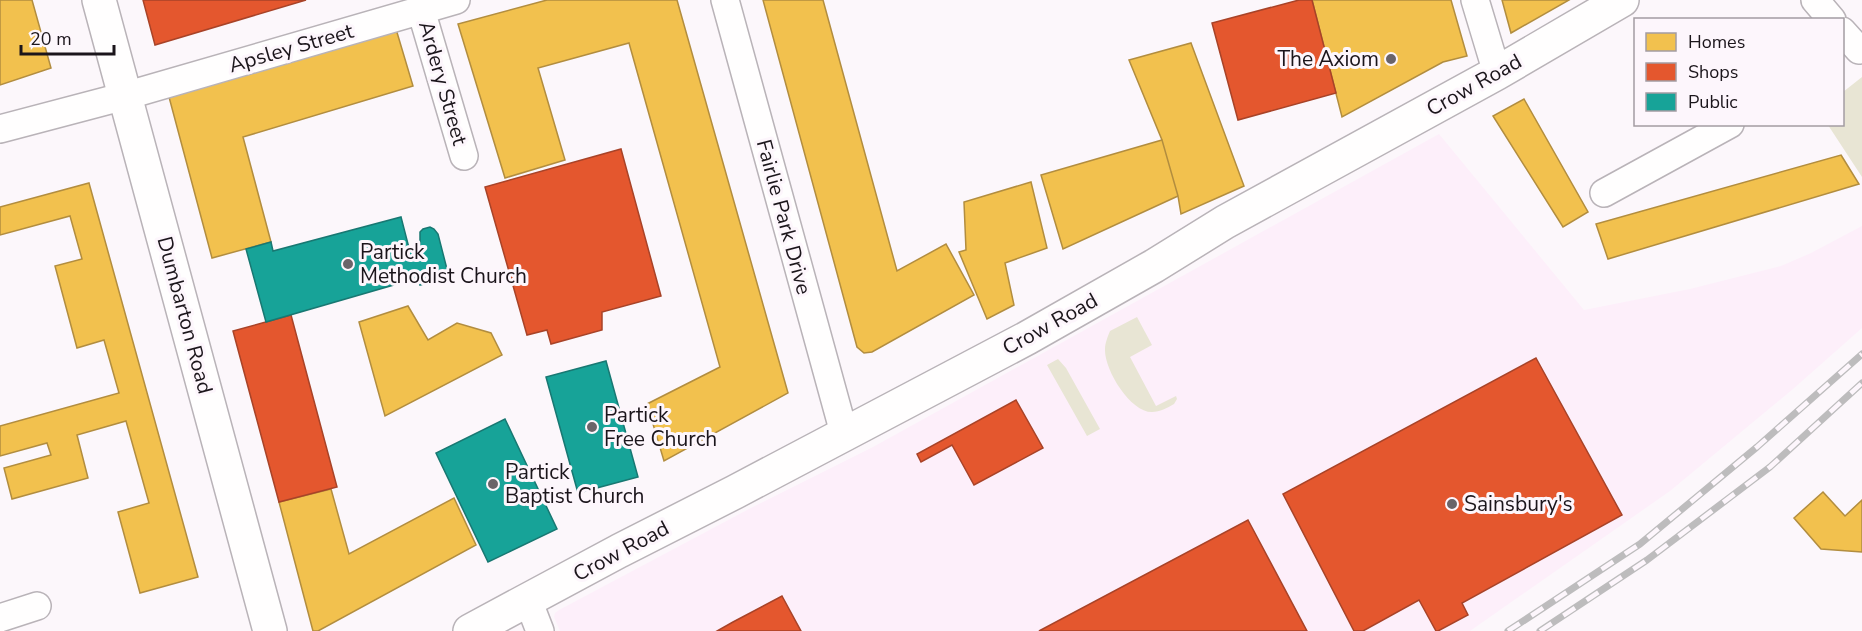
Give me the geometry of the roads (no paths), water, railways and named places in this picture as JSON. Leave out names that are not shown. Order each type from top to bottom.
[{"type":"street","name":"Dumbarton Road","points":[[99,0],[270,631]]},
{"type":"street","name":"Apsley Street","points":[[0,129],[125,96],[456,0]]},
{"type":"street","name":"Fairlie Park Drive","points":[[724,0],[844,433]]},
{"type":"street","points":[[1475,0],[1497,73]]},
{"type":"street","name":"Crow Road","points":[[470,631],[1065,317],[1252,207],[1497,73],[1622,0]]},
{"type":"street","points":[[1815,0],[1830,18]]},
{"type":"street","name":"Ardery Street","points":[[421,10],[464,156]]},
{"type":"street","points":[[1604,193],[1726,126]]},
{"type":"street","points":[[528,600],[540,631]]},
{"type":"street","points":[[0,618],[37,606]]},
{"type":"railway","points":[[1508,631],[1640,544],[1757,447],[1862,354]]},
{"type":"railway","points":[[1540,631],[1647,560],[1770,467],[1862,383]]},
{"type":"place","name":"The Axiom","points":[[1391,59]]},
{"type":"place","name":"Partick Methodist Church","points":[[348,264]]},
{"type":"place","name":"Partick Free Church","points":[[592,427]]},
{"type":"place","name":"Partick Baptist Church","points":[[493,484]]},
{"type":"place","name":"Sainsbury's","points":[[1452,504]]}]
